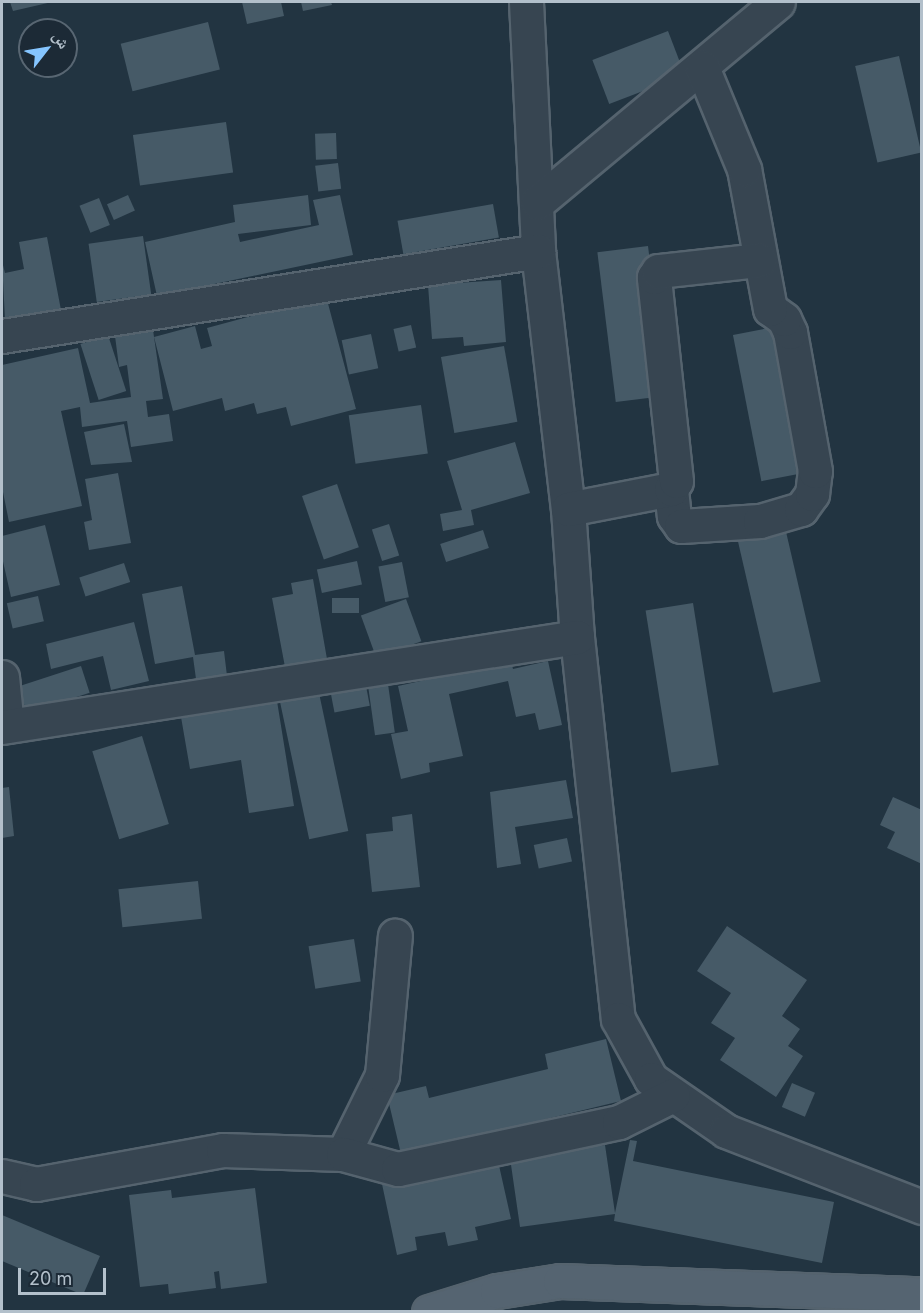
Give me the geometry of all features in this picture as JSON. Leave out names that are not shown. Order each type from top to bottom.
[{"type":"main road","points":[[429,1311],[497,1291],[560,1281],[921,1294]]},
{"type":"street","points":[[526,2],[538,202],[538,251],[568,509],[577,637],[618,1019],[651,1079],[726,1131],[921,1207]]},
{"type":"street","points":[[538,202],[778,2]]},
{"type":"street","points":[[702,67],[744,169],[759,260],[770,309],[784,319],[790,333],[815,471],[812,494],[801,508],[760,520],[681,526],[674,516],[671,489],[676,481],[654,277],[658,271],[759,260]]},
{"type":"street","points":[[2,336],[538,251]]},
{"type":"street","points":[[568,509],[671,489]]},
{"type":"street","points":[[2,677],[4,727],[577,637]]},
{"type":"street","points":[[343,1154],[382,1075],[394,936]]},
{"type":"street","points":[[2,1176],[36,1184],[223,1150],[343,1154],[398,1168],[619,1122],[673,1095]]},
{"type":"building","points":[[10,2],[52,2],[13,11]]},
{"type":"building","points":[[242,2],[281,2],[284,16],[247,24]]},
{"type":"building","points":[[301,2],[331,2],[332,5],[303,11]]},
{"type":"building","points":[[208,22],[220,70],[133,91],[121,44]]},
{"type":"building","points":[[668,31],[685,75],[609,104],[592,60]]},
{"type":"building","points":[[899,56],[921,152],[877,163],[855,66]]},
{"type":"building","points":[[226,122],[233,173],[140,186],[133,135]]},
{"type":"building","points":[[336,133],[337,159],[316,160],[315,134]]},
{"type":"building","points":[[338,163],[341,189],[318,192],[315,166]]},
{"type":"building","points":[[128,195],[135,211],[114,220],[107,204]]},
{"type":"building","points":[[308,195],[311,225],[238,234],[240,242],[319,225],[313,200],[340,195],[353,255],[157,296],[145,242],[235,222],[233,205]]},
{"type":"building","points":[[99,198],[110,225],[90,233],[80,206]]},
{"type":"building","points":[[493,204],[499,237],[403,254],[397,221]]},
{"type":"building","points":[[143,236],[151,294],[97,302],[89,244]]},
{"type":"building","points":[[47,237],[61,310],[5,320],[2,261],[5,273],[24,269],[19,242]]},
{"type":"building","points":[[648,246],[666,396],[616,402],[597,252]]},
{"type":"building","points":[[501,280],[506,342],[464,346],[463,337],[432,339],[428,285]]},
{"type":"building","points":[[326,296],[356,409],[291,426],[286,407],[257,414],[254,403],[225,411],[222,398],[173,411],[154,337],[195,326],[201,349],[212,346],[207,328]]},
{"type":"building","points":[[411,325],[416,347],[399,351],[393,329]]},
{"type":"building","points":[[784,325],[812,471],[761,481],[733,335]]},
{"type":"building","points":[[153,330],[163,399],[146,401],[148,417],[169,414],[173,441],[131,447],[127,421],[82,427],[80,407],[61,411],[82,506],[9,522],[2,487],[2,365],[78,348],[90,403],[131,397],[127,365],[119,367],[115,336]]},
{"type":"building","points":[[371,334],[378,368],[349,374],[342,340]]},
{"type":"building","points":[[108,335],[126,391],[99,400],[80,344]]},
{"type":"building","points":[[504,346],[517,422],[454,433],[441,357]]},
{"type":"building","points":[[421,405],[428,454],[356,464],[349,415]]},
{"type":"building","points":[[124,424],[132,462],[91,465],[84,432]]},
{"type":"building","points":[[515,442],[530,493],[471,510],[474,525],[443,531],[440,514],[462,510],[447,461]]},
{"type":"building","points":[[118,473],[131,543],[89,550],[84,522],[92,520],[85,479]]},
{"type":"building","points":[[337,484],[359,547],[324,559],[302,496]]},
{"type":"building","points":[[784,523],[821,682],[773,693],[736,534]]},
{"type":"building","points":[[389,524],[399,555],[382,561],[372,530]]},
{"type":"building","points":[[45,525],[60,585],[11,597],[2,557],[2,536]]},
{"type":"building","points":[[483,530],[489,548],[446,562],[440,544]]},
{"type":"building","points":[[357,561],[362,584],[322,593],[317,570]]},
{"type":"building","points":[[402,562],[409,597],[385,602],[378,567]]},
{"type":"building","points":[[124,563],[130,582],[85,597],[79,578]]},
{"type":"building","points":[[313,579],[327,659],[285,667],[272,598],[293,594],[291,583]]},
{"type":"building","points":[[182,586],[195,655],[224,651],[227,676],[196,679],[193,657],[155,664],[142,594]]},
{"type":"building","points":[[38,596],[44,621],[13,629],[7,603]]},
{"type":"building","points":[[332,598],[359,598],[359,613],[332,613]]},
{"type":"building","points":[[406,599],[421,641],[376,658],[361,615]]},
{"type":"building","points":[[693,603],[719,765],[671,772],[646,611]]},
{"type":"building","points":[[134,622],[149,681],[111,690],[103,656],[51,669],[46,644]]},
{"type":"building","points":[[511,661],[513,669],[548,661],[562,725],[539,730],[535,713],[516,717],[508,681],[449,694],[463,756],[429,763],[430,772],[401,779],[391,734],[408,731],[398,686]]},
{"type":"building","points":[[81,666],[90,693],[27,713],[18,686]]},
{"type":"building","points":[[388,684],[395,733],[375,735],[368,687]]},
{"type":"building","points":[[366,686],[370,706],[334,713],[331,693]]},
{"type":"building","points":[[319,693],[348,831],[309,839],[280,701]]},
{"type":"building","points":[[277,701],[294,806],[249,813],[241,760],[190,769],[181,717]]},
{"type":"building","points":[[142,736],[169,824],[119,839],[92,751]]},
{"type":"building","points":[[566,780],[573,818],[515,827],[521,864],[497,868],[490,792]]},
{"type":"building","points":[[9,787],[14,836],[2,838],[2,788]]},
{"type":"building","points":[[893,797],[922,810],[922,864],[887,848],[895,832],[880,825]]},
{"type":"building","points":[[412,814],[420,887],[372,892],[366,834],[393,831],[392,817]]},
{"type":"building","points":[[567,838],[572,861],[539,869],[534,845]]},
{"type":"building","points":[[198,881],[202,919],[122,927],[118,889]]},
{"type":"building","points":[[727,926],[807,980],[782,1016],[800,1029],[788,1046],[803,1056],[776,1097],[720,1060],[735,1038],[711,1023],[731,993],[697,971]]},
{"type":"building","points":[[354,939],[361,981],[315,989],[309,946]]},
{"type":"building","points":[[606,1039],[621,1101],[401,1154],[387,1095],[426,1086],[429,1098],[548,1069],[545,1054]]},
{"type":"building","points":[[792,1083],[815,1093],[805,1117],[782,1107]]},
{"type":"building","points":[[630,1140],[637,1141],[633,1161],[834,1202],[822,1263],[614,1221],[615,1214],[520,1227],[510,1158],[605,1145],[615,1213]]},
{"type":"building","points":[[498,1161],[511,1219],[475,1227],[478,1240],[448,1246],[445,1232],[415,1237],[417,1250],[397,1255],[382,1184]]},
{"type":"building","points":[[255,1188],[267,1283],[221,1289],[219,1271],[214,1272],[216,1288],[169,1294],[168,1284],[140,1287],[129,1195],[171,1190],[172,1198]]},
{"type":"building","points":[[2,1215],[100,1256],[83,1295],[2,1261]]}]
